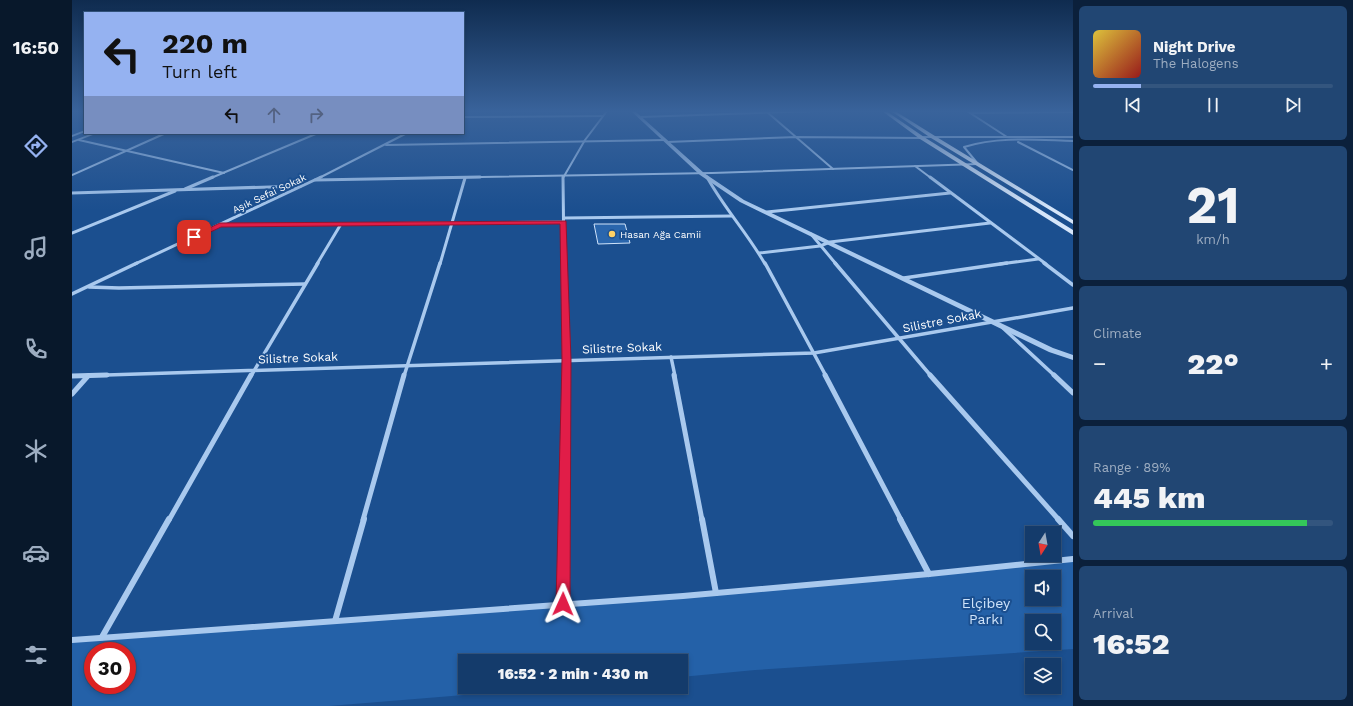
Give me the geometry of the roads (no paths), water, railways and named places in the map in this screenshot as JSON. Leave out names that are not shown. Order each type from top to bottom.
[{"type":"main road","points":[[931,144],[1073,233]]},
{"type":"main road","points":[[945,144],[1073,222]]},
{"type":"street","points":[[98,144],[224,173]]},
{"type":"street","points":[[72,175],[142,144]]},
{"type":"street","points":[[183,190],[292,144]]},
{"type":"street","points":[[384,145],[426,144]]},
{"type":"street","points":[[563,604],[566,360],[563,176],[583,144]]},
{"type":"street","points":[[669,144],[704,175],[742,201],[830,242],[1051,350],[1073,358]]},
{"type":"street","points":[[804,144],[833,169]]},
{"type":"street","points":[[971,144],[964,147],[978,164]]},
{"type":"street","points":[[1022,144],[1073,170]]},
{"type":"street","name":"Aşık Sefai Sokak","points":[[72,294],[303,186],[384,145]]},
{"type":"street","points":[[315,180],[704,175],[978,164]]},
{"type":"street","points":[[915,166],[1073,285]]},
{"type":"street","points":[[704,175],[718,197],[759,253],[814,353],[929,574]]},
{"type":"street","points":[[335,621],[407,365],[453,223],[465,178]]},
{"type":"street","points":[[72,193],[303,186]]},
{"type":"street","points":[[72,233],[177,190]]},
{"type":"street","points":[[767,212],[950,192]]},
{"type":"street","points":[[220,225],[453,223],[732,216]]},
{"type":"street","points":[[759,253],[820,246],[830,242],[990,223]]},
{"type":"street","points":[[102,637],[254,370],[341,224]]},
{"type":"street","points":[[810,233],[899,340],[1073,536]]},
{"type":"street","points":[[904,278],[1038,259]]},
{"type":"street","points":[[88,287],[119,288],[305,284]]},
{"type":"street","name":"Silistre Sokak","points":[[72,376],[814,353],[899,340],[1073,308]]},
{"type":"street","points":[[995,322],[1073,393]]},
{"type":"street","points":[[671,357],[716,593]]},
{"type":"street","points":[[72,394],[88,376]]},
{"type":"street","points":[[72,640],[716,593],[929,574],[1073,559]]},
{"type":"place","name":"Hasan Ağa Camii","points":[[612,234]]},
{"type":"park label","name":"Elçibey Parkı","points":[[986,612]]}]
